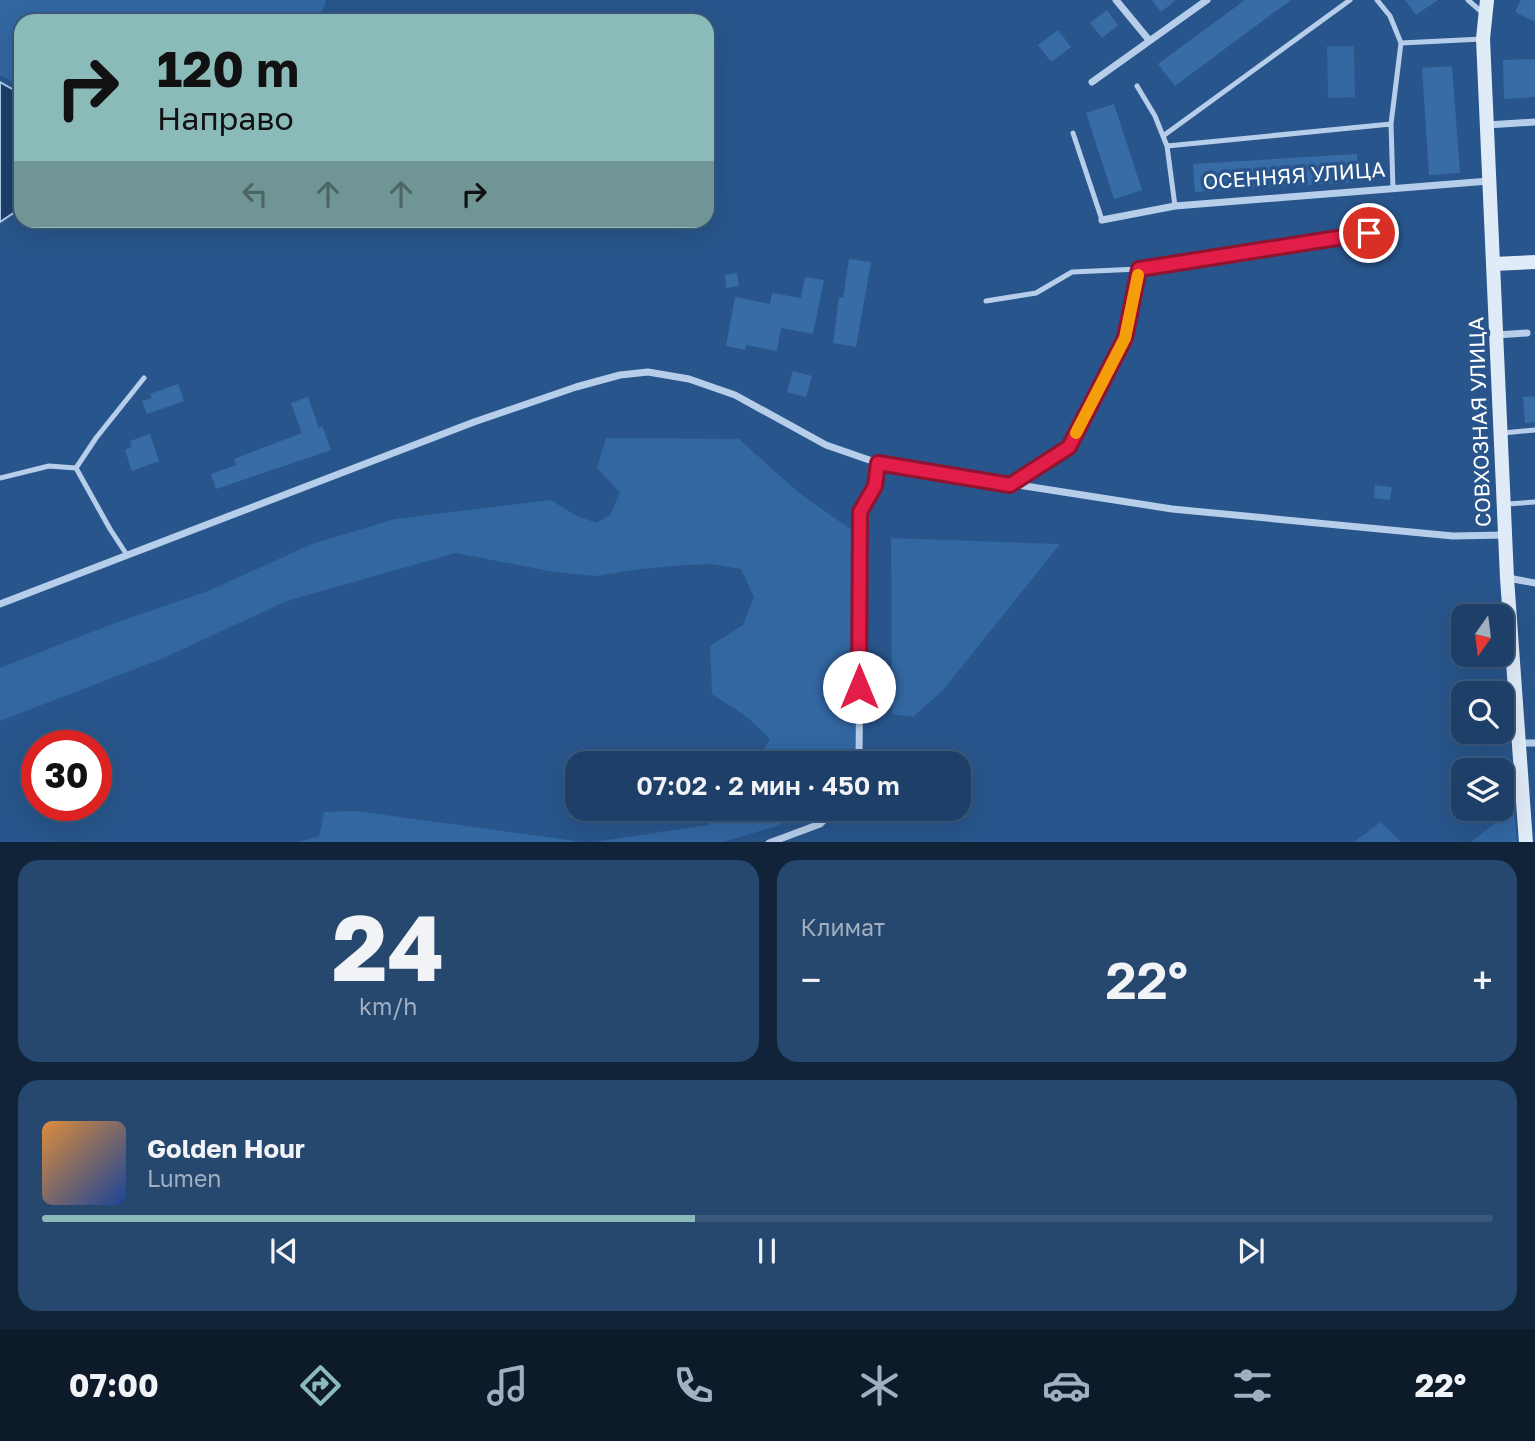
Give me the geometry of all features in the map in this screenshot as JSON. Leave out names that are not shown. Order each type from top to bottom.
[{"type":"main road","name":"СОВХОЗНАЯ УЛИЦА","points":[[1487,0],[1483,38],[1503,504],[1526,842]]},
{"type":"main road","points":[[1493,264],[1535,262]]},
{"type":"street","points":[[1116,0],[1149,40]]},
{"type":"street","points":[[1092,82],[1207,0]]},
{"type":"street","points":[[1487,125],[1535,122]]},
{"type":"street","name":"ОСЕННЯЯ УЛИЦА","points":[[1102,220],[1175,206],[1490,181]]},
{"type":"street","points":[[1496,335],[1527,333]]},
{"type":"street","points":[[0,604],[474,422],[576,387],[620,375],[648,372],[689,379],[735,395],[826,445],[878,463],[1172,509],[1453,536],[1505,535]]},
{"type":"street","points":[[859,751],[860,512],[875,486],[878,463]]},
{"type":"street","points":[[1507,578],[1535,583]]},
{"type":"street","points":[[1518,743],[1535,743]]},
{"type":"street","points":[[769,842],[823,821]]},
{"type":"lane","points":[[1163,136],[1350,0]]},
{"type":"lane","points":[[1377,0],[1390,16],[1401,43],[1391,124],[1393,189]]},
{"type":"lane","points":[[1468,0],[1485,15]]},
{"type":"lane","points":[[1401,43],[1483,38]]},
{"type":"lane","points":[[1137,86],[1155,116],[1167,146],[1175,206]]},
{"type":"lane","points":[[1167,146],[1391,124]]},
{"type":"lane","points":[[1073,133],[1102,220]]},
{"type":"lane","points":[[986,301],[1036,293],[1072,272],[1139,269],[1369,233]]},
{"type":"lane","points":[[1010,485],[1069,447],[1125,338],[1139,269]]},
{"type":"lane","points":[[76,468],[96,438],[144,378]]},
{"type":"lane","points":[[1500,433],[1535,430]]},
{"type":"lane","points":[[0,478],[49,466],[76,468]]},
{"type":"lane","points":[[76,468],[110,529],[128,555]]},
{"type":"lane","points":[[1503,504],[1535,502]]},
{"type":"shaded area","points":[[0,0],[326,0],[320,14],[14,14],[14,83],[0,75]]},
{"type":"shaded area","points":[[1327,46],[1354,46],[1355,97],[1328,98]]},
{"type":"shaded area","points":[[0,82],[14,90],[14,213],[0,222]]},
{"type":"shaded area","points":[[606,438],[739,439],[798,492],[860,536],[858,751],[762,751],[770,739],[747,717],[712,694],[710,646],[743,625],[754,597],[741,569],[710,564],[686,565],[595,576],[554,572],[456,553],[287,601],[161,659],[0,721],[0,668],[112,624],[208,591],[312,544],[395,519],[551,500],[573,514],[596,523],[610,515],[620,493],[597,468]]},
{"type":"shaded area","points":[[891,538],[1060,544],[943,690],[913,717],[892,714]]},
{"type":"shaded area","points":[[1514,808],[1517,842],[1471,842],[1498,821],[1514,821]]},
{"type":"shaded area","points":[[356,811],[583,842],[296,842],[319,837],[324,812]]},
{"type":"shaded area","points":[[711,821],[786,821],[723,842],[594,842],[708,825]]},
{"type":"shaded area","points":[[1381,822],[1401,842],[1354,842]]},
{"type":"building","points":[[1152,0],[1176,0],[1161,12]]},
{"type":"building","points":[[1245,0],[1291,0],[1175,86],[1158,64]]},
{"type":"building","points":[[1405,0],[1438,0],[1416,15]]},
{"type":"building","points":[[1521,0],[1535,0],[1535,22],[1515,12]]},
{"type":"building","points":[[1107,10],[1118,25],[1102,38],[1090,23]]},
{"type":"building","points":[[1058,30],[1071,47],[1051,62],[1038,45]]},
{"type":"building","points":[[1535,59],[1535,97],[1504,99],[1503,60]]},
{"type":"building","points":[[1452,66],[1460,173],[1429,175],[1422,68]]},
{"type":"building","points":[[1114,104],[1142,190],[1114,199],[1086,113]]},
{"type":"building","points":[[1357,154],[1358,182],[1195,192],[1193,164]]},
{"type":"building","points":[[849,259],[871,262],[856,347],[833,343],[839,297],[843,298]]},
{"type":"building","points":[[737,273],[739,286],[726,288],[725,275]]},
{"type":"building","points":[[805,277],[824,280],[813,334],[781,328],[777,351],[746,345],[745,350],[726,346],[735,297],[770,304],[772,293],[801,298]]},
{"type":"building","points":[[793,371],[812,376],[806,397],[787,392]]},
{"type":"building","points":[[178,384],[184,401],[147,414],[142,401],[152,398],[150,394]]},
{"type":"building","points":[[1535,396],[1535,422],[1525,423],[1523,397]]},
{"type":"building","points":[[308,397],[319,428],[322,426],[331,450],[216,489],[211,474],[236,465],[234,459],[302,433],[291,403]]},
{"type":"building","points":[[150,434],[159,461],[132,471],[125,450],[132,447],[130,441]]},
{"type":"building","points":[[1375,485],[1392,487],[1390,500],[1374,498]]},
{"type":"slow traffic","points":[[1076,433],[1125,338],[1138,275]]},
{"type":"route","points":[[859,687],[860,512],[875,486],[878,463],[1010,485],[1069,447],[1125,338],[1139,269],[1369,233]]}]
